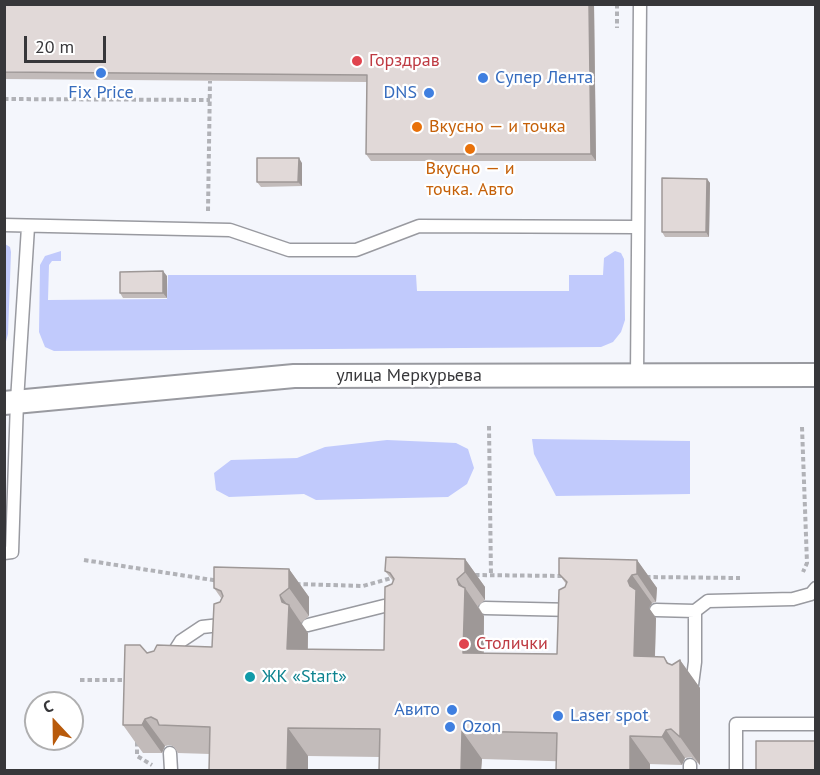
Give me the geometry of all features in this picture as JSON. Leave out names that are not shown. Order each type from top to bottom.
[{"type":"street","name":"улица Меркурьева","points":[[11,402],[294,376],[816,375]]},
{"type":"lane","points":[[637,375],[636,227],[640,4]]},
{"type":"lane","points":[[4,225],[230,230],[289,250],[356,250],[418,226],[636,227]]},
{"type":"lane","points":[[4,553],[12,552],[11,402],[28,227]]},
{"type":"lane","points":[[656,610],[695,610],[708,601],[793,598],[811,594],[816,588]]},
{"type":"lane","points":[[308,625],[384,606],[405,607]]},
{"type":"lane","points":[[485,608],[578,610]]},
{"type":"lane","points":[[692,686],[695,662],[695,610]]},
{"type":"lane","points":[[168,673],[173,650],[181,641],[202,627],[234,624]]},
{"type":"lane","points":[[736,771],[736,724],[816,724]]},
{"type":"lane","points":[[170,753],[171,771]]},
{"type":"path","points":[[207,230],[210,81]]},
{"type":"path","points":[[4,99],[210,100]]},
{"type":"path","points":[[489,426],[490,576]]},
{"type":"path","points":[[796,577],[804,572],[807,563],[802,427]]},
{"type":"path","points":[[84,560],[223,581]]},
{"type":"path","points":[[293,584],[363,586],[405,575]]},
{"type":"path","points":[[469,575],[570,576]]},
{"type":"path","points":[[638,577],[748,578]]},
{"type":"path","points":[[80,680],[138,680]]},
{"type":"path","points":[[138,734],[137,756],[160,771]]},
{"type":"shaded area","points":[[5,244],[10,247],[11,252],[8,334],[5,345]]},
{"type":"shaded area","points":[[61,251],[61,261],[52,261],[49,265],[48,300],[167,299],[168,275],[416,275],[417,291],[569,291],[569,275],[603,275],[604,258],[615,251],[621,253],[624,259],[625,320],[621,332],[613,342],[601,347],[54,351],[45,347],[39,332],[40,265],[45,256]]},
{"type":"shaded area","points":[[532,439],[690,441],[690,494],[556,496],[534,454]]},
{"type":"shaded area","points":[[387,440],[456,443],[468,449],[474,468],[467,484],[448,497],[316,500],[304,494],[229,497],[216,490],[214,473],[231,460],[297,458],[325,447]]},
{"type":"building","points":[[4,4],[589,4],[591,154],[366,154],[367,75],[4,72]]},
{"type":"building","points":[[257,158],[299,158],[298,182],[257,182]]},
{"type":"building","points":[[662,178],[707,179],[706,232],[662,232]]},
{"type":"building","points":[[163,271],[163,293],[120,293],[120,272]]},
{"type":"building","name":"ЖК «Start»","points":[[386,557],[465,559],[465,572],[457,579],[459,585],[465,588],[463,653],[557,654],[559,590],[565,587],[567,582],[559,574],[559,558],[637,560],[637,574],[632,575],[628,581],[630,586],[636,590],[634,656],[664,657],[667,663],[672,665],[680,660],[680,737],[671,729],[666,730],[662,737],[630,736],[630,771],[556,771],[557,733],[462,731],[461,771],[379,771],[380,729],[288,728],[287,771],[209,771],[210,727],[159,725],[157,720],[151,717],[145,719],[142,725],[123,725],[125,645],[140,645],[147,653],[154,651],[157,645],[212,647],[214,604],[220,602],[223,596],[221,591],[214,588],[214,567],[289,569],[289,588],[280,595],[282,602],[289,605],[287,649],[384,650],[385,587],[392,584],[394,579],[390,573],[385,571]]},
{"type":"building","points":[[756,741],[816,741],[816,771],[756,771]]},
{"type":"place","name":"Горздрав","points":[[357,61]]},
{"type":"place","name":"Fix Price","points":[[101,73]]},
{"type":"place","name":"Супер Лента","points":[[483,78]]},
{"type":"place","name":"DNS","points":[[429,93]]},
{"type":"place","name":"Вкусно — и точка","points":[[417,127]]},
{"type":"place","name":"Вкусно — и точка. Авто","points":[[470,149]]},
{"type":"place","name":"Столички","points":[[464,644]]},
{"type":"place","name":"ЖК «Start»","points":[[250,677]]},
{"type":"place","name":"Авито","points":[[452,710]]},
{"type":"place","name":"Laser spot","points":[[558,716]]},
{"type":"place","name":"Ozon","points":[[450,727]]}]
